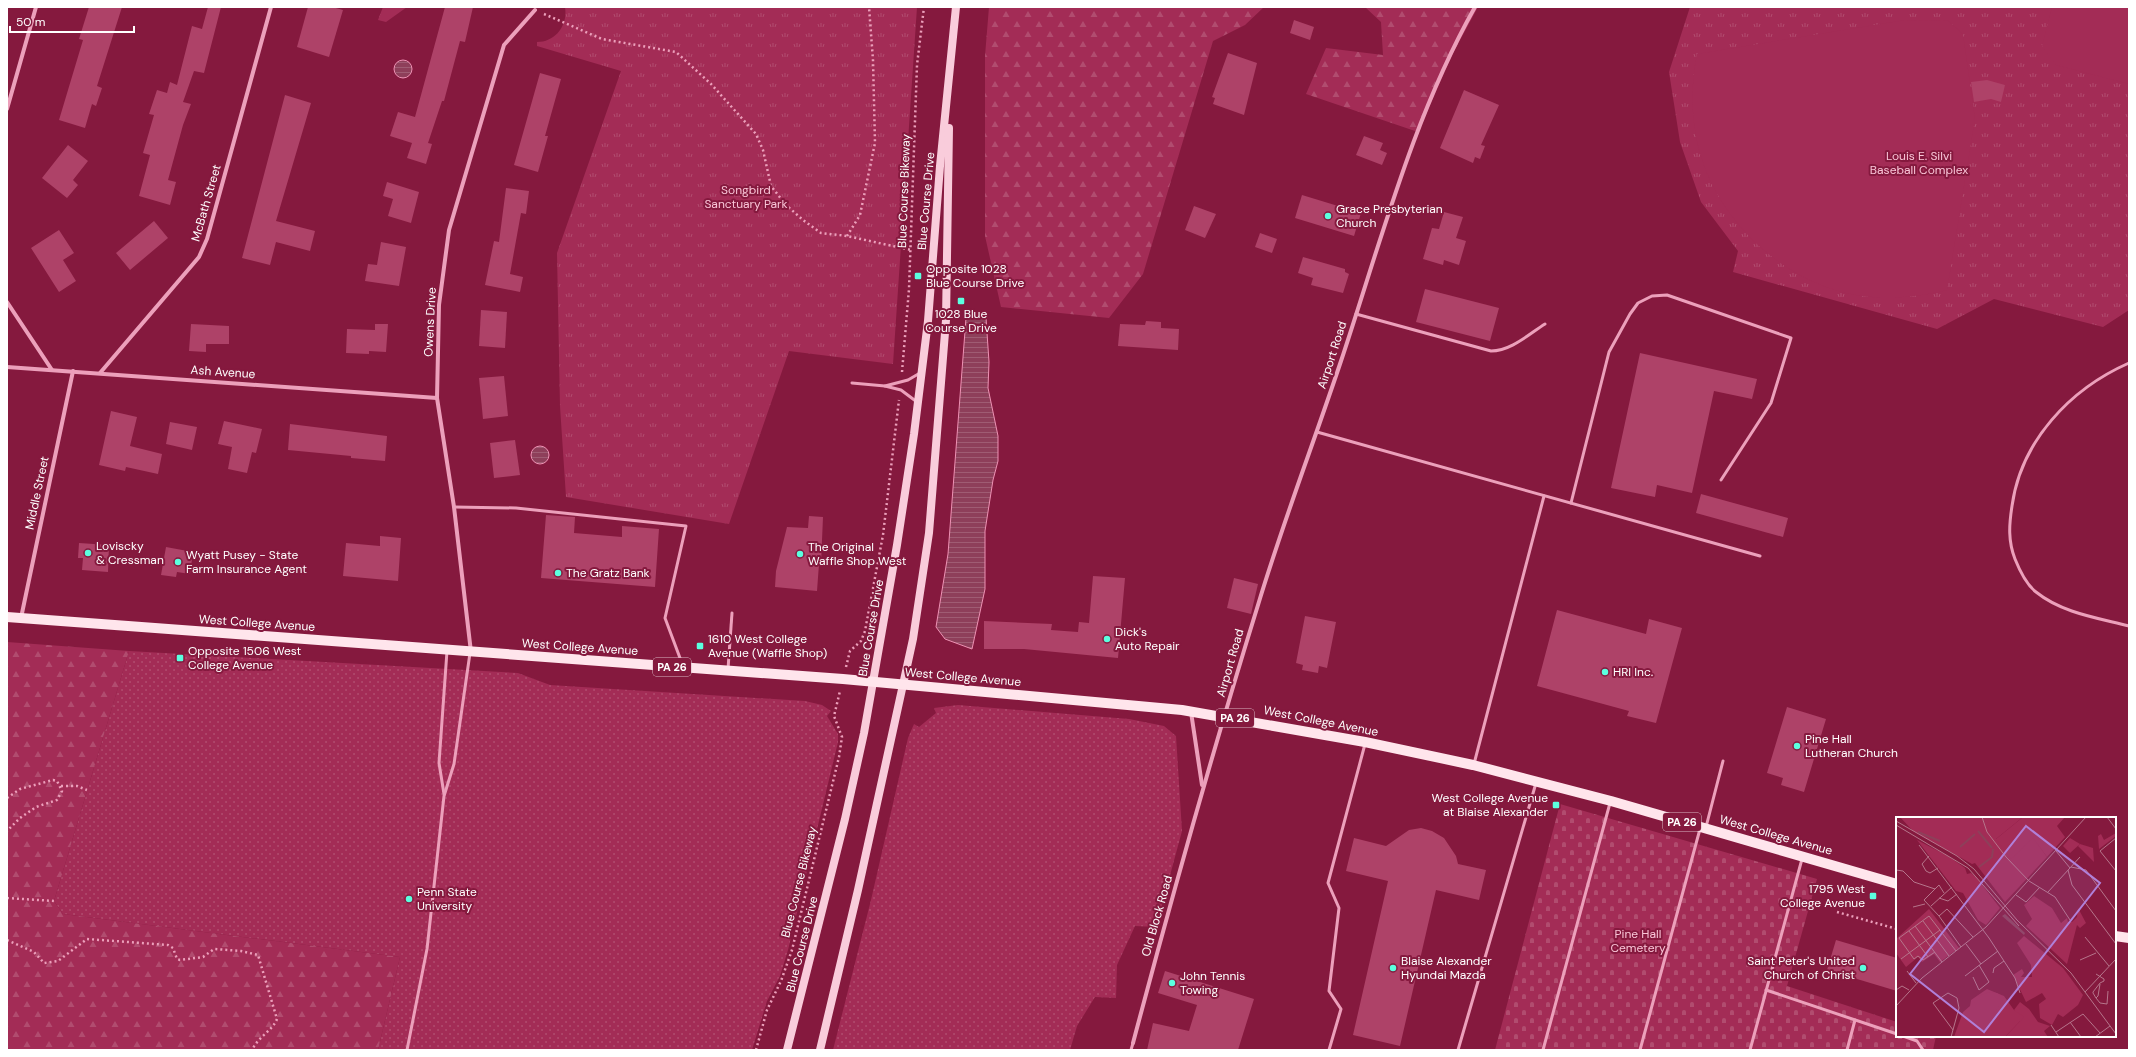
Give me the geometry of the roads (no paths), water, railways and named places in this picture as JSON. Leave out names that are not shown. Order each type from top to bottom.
[{"type":"main road","name":"Blue Course Drive","points":[[787,1050],[845,819],[874,682],[897,544],[922,372],[931,289],[940,166],[950,84],[956,7]]},
{"type":"main road","name":"Blue Course Drive","points":[[820,1050],[858,890],[913,639],[929,533],[947,283],[950,84]]},
{"type":"main road","name":"West College Avenue","points":[[7,617],[903,684],[1191,711],[1365,742],[1536,781],[1611,801],[1896,884]]},
{"type":"main road","points":[[2116,936],[2129,938]]},
{"type":"street","points":[[7,110],[36,7]]},
{"type":"street","name":"McBath Street","points":[[100,373],[199,257],[207,239],[271,7]]},
{"type":"street","name":"Airport Road","points":[[1225,716],[1258,603],[1317,432],[1410,150],[1458,38],[1475,7]]},
{"type":"street","name":"Owens Drive","points":[[471,652],[454,507],[437,398],[439,305],[449,230],[504,45],[535,10]]},
{"type":"street","points":[[7,302],[52,370]]},
{"type":"street","name":"Ash Avenue","points":[[7,367],[437,398]]},
{"type":"street","name":"Middle Street","points":[[21,618],[73,371]]},
{"type":"street","name":"Old Block Road","points":[[1191,711],[1202,787]]},
{"type":"street","name":"Old Block Road","points":[[1133,1043],[1202,787],[1225,716]]},
{"type":"lane","points":[[1571,503],[1609,352],[1638,303],[1652,296],[1667,295],[1791,338],[1771,403],[1721,480]]},
{"type":"lane","points":[[1356,314],[1491,351],[1500,351],[1509,347],[1545,324]]},
{"type":"lane","points":[[2129,363],[2088,386],[2047,426],[2032,446],[2018,476],[2009,527],[2010,546],[2018,566],[2035,592],[2061,607],[2129,626]]},
{"type":"lane","points":[[885,386],[908,380],[922,372]]},
{"type":"lane","points":[[852,383],[885,386],[900,390],[918,403]]},
{"type":"lane","points":[[1317,432],[1760,556]]},
{"type":"lane","points":[[1473,766],[1544,496]]},
{"type":"lane","points":[[454,507],[516,508],[686,526],[665,618],[684,667]]},
{"type":"lane","points":[[728,671],[732,613]]},
{"type":"lane","points":[[444,796],[439,763],[447,651]]},
{"type":"lane","points":[[407,1050],[427,949],[444,796],[454,764],[471,652]]},
{"type":"lane","points":[[1329,1050],[1341,1009],[1329,991],[1339,908],[1328,883],[1365,742]]},
{"type":"lane","points":[[1640,1050],[1723,761]]},
{"type":"lane","points":[[1458,1050],[1536,781]]},
{"type":"lane","points":[[1543,1050],[1611,801]]},
{"type":"lane","points":[[1750,1050],[1803,856]]},
{"type":"lane","points":[[1766,990],[1896,1034]]},
{"type":"lane","points":[[1847,1050],[1855,1020]]},
{"type":"lane","points":[[1906,1037],[1917,1040],[1923,1050]]},
{"type":"lane","name":"Old Block Road","points":[[1130,1050],[1133,1043]]},
{"type":"place","name":"Grace Presbyterian Church","points":[[1328,216]]},
{"type":"place","name":"Opposite 1028 Blue Course Drive","points":[[918,276]]},
{"type":"place","name":"1028 Blue Course Drive","points":[[961,301]]},
{"type":"place","name":"Loviscky & Cressman","points":[[88,553]]},
{"type":"place","name":"The Original Waffle Shop West","points":[[800,554]]},
{"type":"place","name":"Wyatt Pusey - State Farm Insurance Agent","points":[[178,562]]},
{"type":"place","name":"The Gratz Bank","points":[[558,573]]},
{"type":"place","name":"Dick's Auto Repair","points":[[1107,639]]},
{"type":"place","name":"1610 West College Avenue (Waffle Shop)","points":[[700,646]]},
{"type":"place","name":"Opposite 1506 West College Avenue","points":[[180,658]]},
{"type":"place","name":"HRI Inc.","points":[[1605,672]]},
{"type":"place","name":"Pine Hall Lutheran Church","points":[[1797,746]]},
{"type":"place","name":"West College Avenue at Blaise Alexander","points":[[1556,805]]},
{"type":"place","name":"1795 West College Avenue","points":[[1873,896]]},
{"type":"place","name":"Penn State University","points":[[409,899]]},
{"type":"place","name":"Blaise Alexander Hyundai Mazda","points":[[1393,968]]},
{"type":"place","name":"Saint Peter's United Church of Christ","points":[[1863,968]]},
{"type":"place","name":"John Tennis Towing","points":[[1172,983]]},
{"type":"park label","name":"Louis E. Silvi Baseball Complex","points":[[1919,163]]},
{"type":"park label","name":"Songbird Sanctuary Park","points":[[746,197]]},
{"type":"park label","name":"Pine Hall Cemetery","points":[[1638,941]]}]
